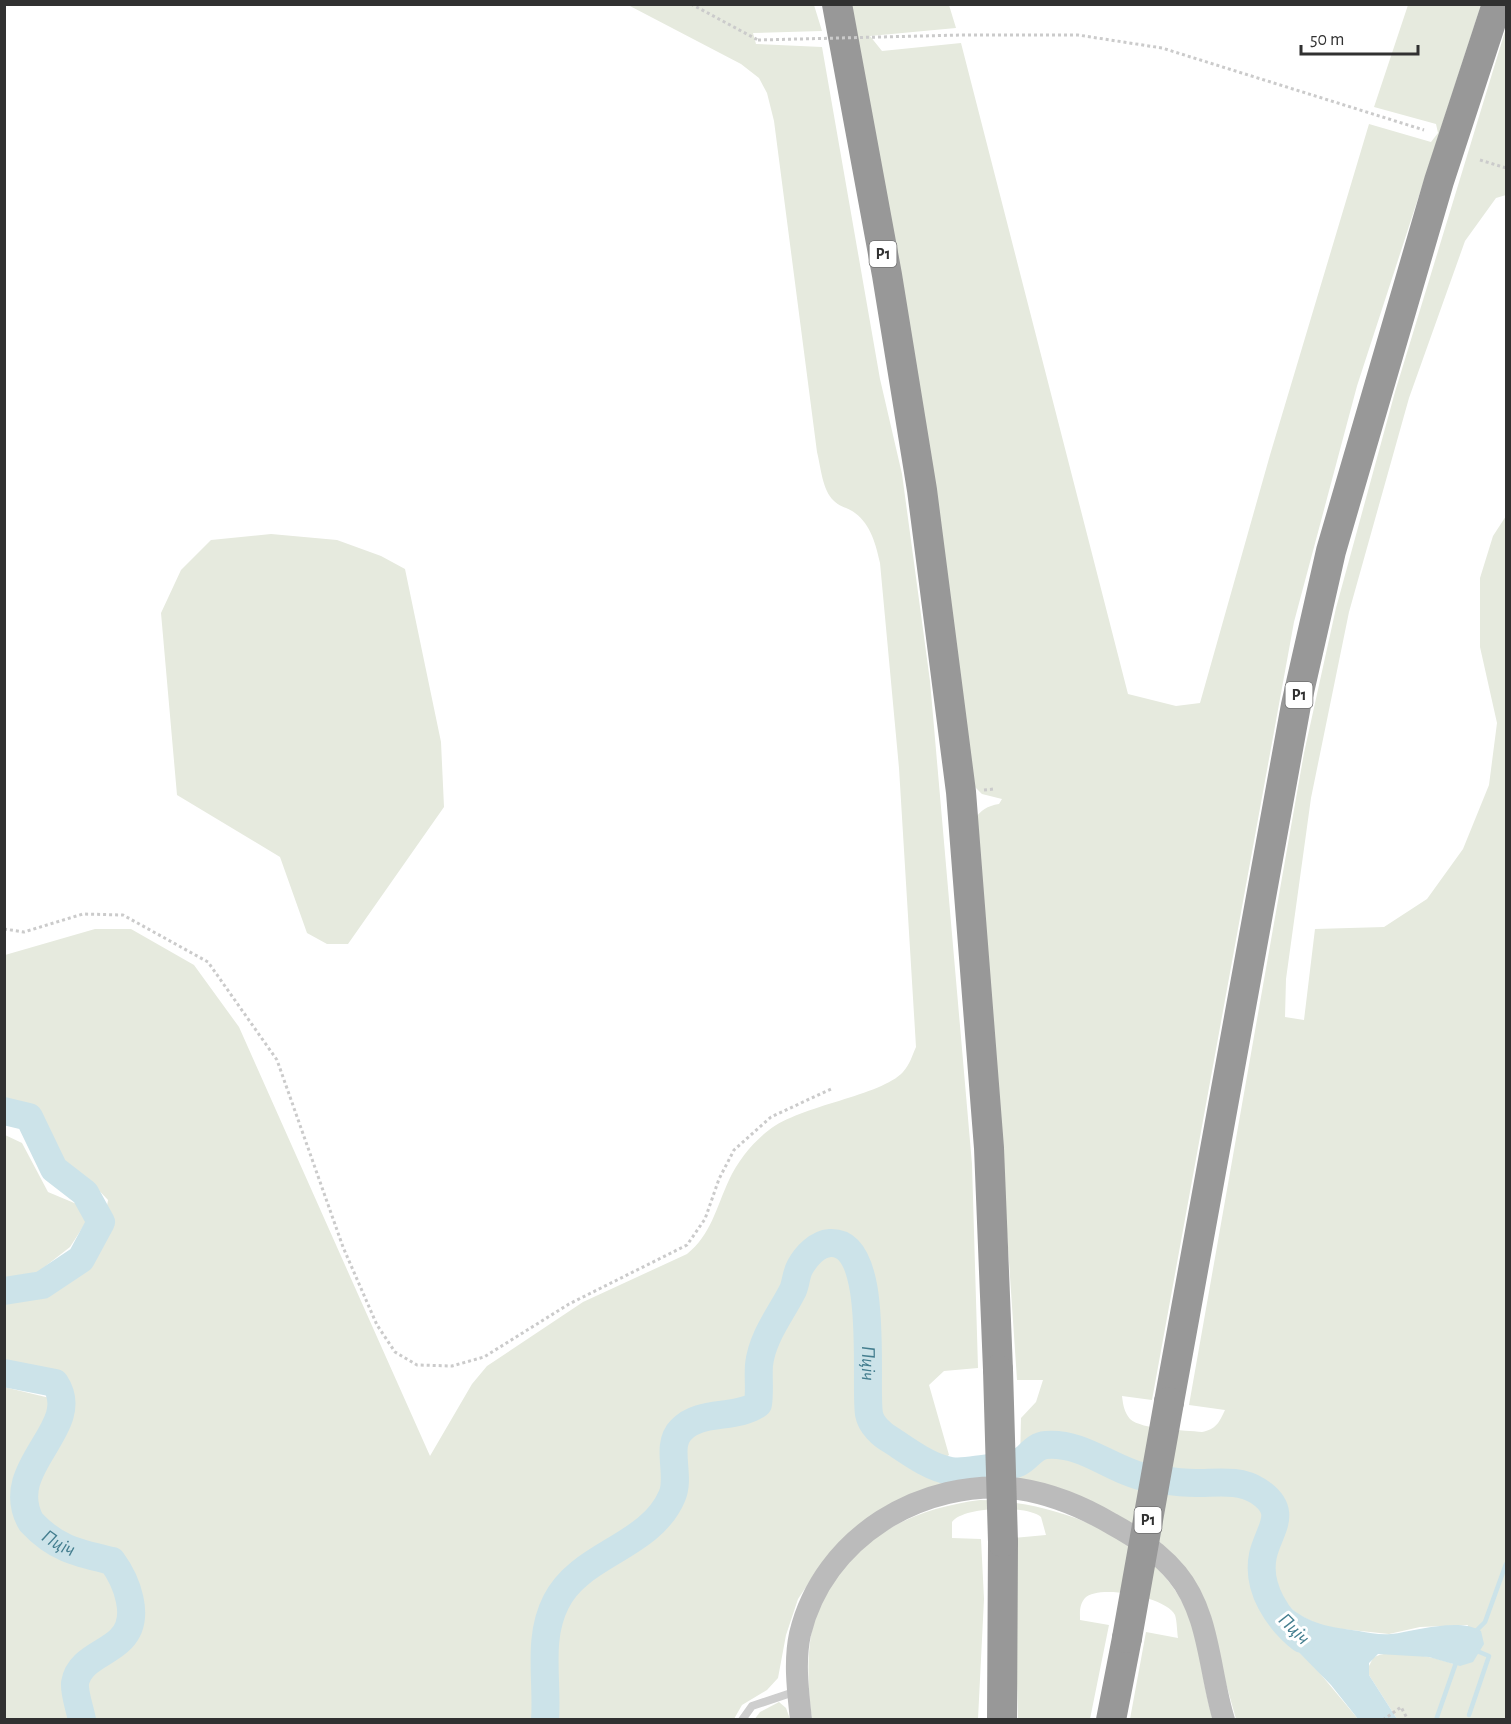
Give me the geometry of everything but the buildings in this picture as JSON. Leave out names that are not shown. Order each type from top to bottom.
[{"type":"highway","name":"Р1","points":[[1112,1719],[1296,705],[1331,551],[1439,181],[1497,4]]},
{"type":"highway","name":"Р1","points":[[836,9],[886,275],[921,490],[961,792],[989,1148],[1003,1542],[1002,1719]]},
{"type":"main road","points":[[801,1719],[796,1658],[800,1633],[824,1577],[843,1552],[872,1526],[904,1507],[942,1493],[978,1489],[1018,1489],[1063,1500],[1098,1516],[1141,1541],[1177,1574],[1190,1592],[1204,1632],[1224,1719]]},
{"type":"lane","points":[[742,1719],[752,1706],[798,1691]]},
{"type":"path","points":[[691,4],[758,40],[962,35],[1078,35],[1162,48],[1424,130]]},
{"type":"path","points":[[1480,160],[1506,168]]},
{"type":"path","points":[[4,929],[24,932],[83,914],[123,915],[208,962],[277,1060],[344,1247],[377,1325],[395,1352],[417,1365],[452,1366],[484,1357],[568,1304],[687,1245],[705,1219],[719,1179],[734,1150],[771,1117],[831,1089]]},
{"type":"path","points":[[1383,1719],[1401,1707],[1408,1719]]},
{"type":"shaded area","points":[[628,5],[814,5],[822,31],[753,33],[756,44],[822,47],[880,379],[902,474],[930,681],[972,1164],[978,1368],[944,1371],[929,1385],[949,1455],[929,1469],[948,1479],[1025,1467],[1039,1451],[1060,1452],[1093,1459],[1123,1478],[1195,1493],[1210,1490],[1249,1495],[1268,1514],[1269,1526],[1255,1539],[1252,1559],[1269,1617],[1279,1634],[1313,1665],[1358,1719],[1236,1719],[1208,1619],[1113,1513],[950,1485],[820,1566],[798,1599],[786,1635],[778,1678],[767,1690],[742,1705],[734,1719],[5,1719],[4,1387],[54,1399],[67,1379],[5,1363],[5,1301],[45,1292],[62,1283],[76,1271],[88,1257],[97,1240],[108,1200],[89,1180],[63,1166],[31,1107],[5,1100],[5,955],[95,929],[131,929],[194,965],[239,1027],[430,1456],[472,1384],[487,1366],[583,1302],[687,1254],[707,1230],[737,1166],[763,1135],[783,1121],[877,1088],[892,1080],[903,1072],[916,1047],[899,768],[880,563],[875,542],[865,523],[855,513],[834,501],[822,478],[774,121],[767,93],[759,78],[741,64]]},
{"type":"shaded area","points":[[846,5],[949,5],[956,28],[870,36],[882,51],[961,43],[1128,694],[1176,706],[1200,703],[1270,455],[1369,124],[1431,142],[1438,133],[1436,124],[1374,107],[1408,5],[1481,5],[1357,386],[1294,622],[1152,1400],[1122,1396],[1126,1414],[1136,1423],[1202,1432],[1217,1425],[1225,1410],[1189,1405],[1304,753],[1336,608],[1395,392],[1506,28],[1506,195],[1496,198],[1465,241],[1409,398],[1349,612],[1311,798],[1286,979],[1285,1017],[1304,1020],[1315,929],[1384,927],[1427,899],[1463,849],[1489,785],[1497,723],[1480,647],[1480,578],[1493,536],[1506,516],[1506,1719],[1397,1719],[1369,1675],[1368,1668],[1373,1658],[1390,1653],[1401,1653],[1424,1656],[1453,1664],[1468,1625],[1420,1627],[1389,1634],[1323,1627],[1299,1615],[1287,1605],[1276,1583],[1272,1561],[1280,1543],[1282,1507],[1260,1480],[1204,1469],[1178,1476],[1134,1468],[1090,1447],[1037,1438],[1028,1444],[1020,1459],[1021,1418],[1036,1402],[1043,1380],[1017,1380],[992,1011],[974,820],[982,811],[999,804],[1002,799],[982,794],[972,784]]},
{"type":"shaded area","points":[[271,534],[337,540],[381,556],[405,569],[441,742],[444,807],[348,944],[327,944],[307,933],[280,857],[177,795],[161,613],[181,570],[211,540]]},
{"type":"shaded area","points":[[5,1135],[22,1143],[48,1192],[79,1205],[88,1219],[70,1247],[38,1272],[5,1278]]},
{"type":"shaded area","points":[[980,1500],[1039,1507],[1070,1516],[1100,1528],[1127,1544],[1152,1563],[1172,1586],[1187,1612],[1213,1719],[1130,1719],[1146,1632],[1178,1638],[1176,1617],[1169,1609],[1146,1598],[1132,1594],[1104,1592],[1085,1598],[1080,1609],[1080,1620],[1109,1625],[1090,1719],[1018,1719],[1013,1538],[1046,1535],[1041,1517],[1034,1513],[1023,1510],[995,1509],[969,1513],[952,1522],[952,1538],[981,1539],[984,1599],[978,1719],[812,1720],[808,1675],[812,1629],[821,1601],[833,1579],[867,1543],[887,1530],[932,1510]]},
{"type":"shaded area","points":[[779,1702],[786,1708],[790,1719],[754,1720],[760,1712]]},
{"type":"water","points":[[1287,1605],[1304,1617],[1321,1624],[1375,1634],[1391,1634],[1449,1625],[1472,1627],[1481,1631],[1484,1644],[1473,1662],[1460,1666],[1429,1657],[1378,1654],[1369,1663],[1369,1675],[1397,1719],[1358,1719],[1331,1685],[1273,1626],[1269,1617]]},
{"type":"waterway","name":"Пціч","points":[[4,1111],[29,1117],[54,1169],[85,1193],[101,1222],[81,1259],[42,1285],[4,1291]]},
{"type":"waterway","name":"Пціч","points":[[545,1720],[545,1645],[550,1616],[556,1602],[581,1572],[648,1528],[662,1513],[674,1488],[674,1444],[681,1430],[698,1419],[739,1412],[758,1404],[759,1365],[768,1335],[793,1290],[802,1263],[816,1248],[830,1243],[846,1248],[857,1264],[867,1316],[869,1414],[874,1426],[884,1435],[927,1463],[951,1471],[1012,1465],[1022,1461],[1042,1446],[1060,1445],[1085,1452],[1148,1478],[1190,1483],[1236,1483],[1251,1487],[1268,1499],[1275,1514],[1275,1521],[1263,1555],[1262,1567],[1266,1591],[1277,1613],[1302,1639]]},
{"type":"waterway","name":"Пціч","points":[[4,1373],[55,1383],[61,1400],[60,1416],[26,1483],[24,1502],[31,1522],[49,1538],[68,1549],[112,1561],[127,1588],[130,1599],[130,1621],[121,1639],[88,1662],[78,1675],[75,1687],[82,1720]]},
{"type":"waterway","points":[[1476,1631],[1485,1622],[1506,1564]]},
{"type":"waterway","points":[[1469,1715],[1489,1656],[1477,1651]]},
{"type":"waterway","points":[[1436,1720],[1457,1660]]}]
